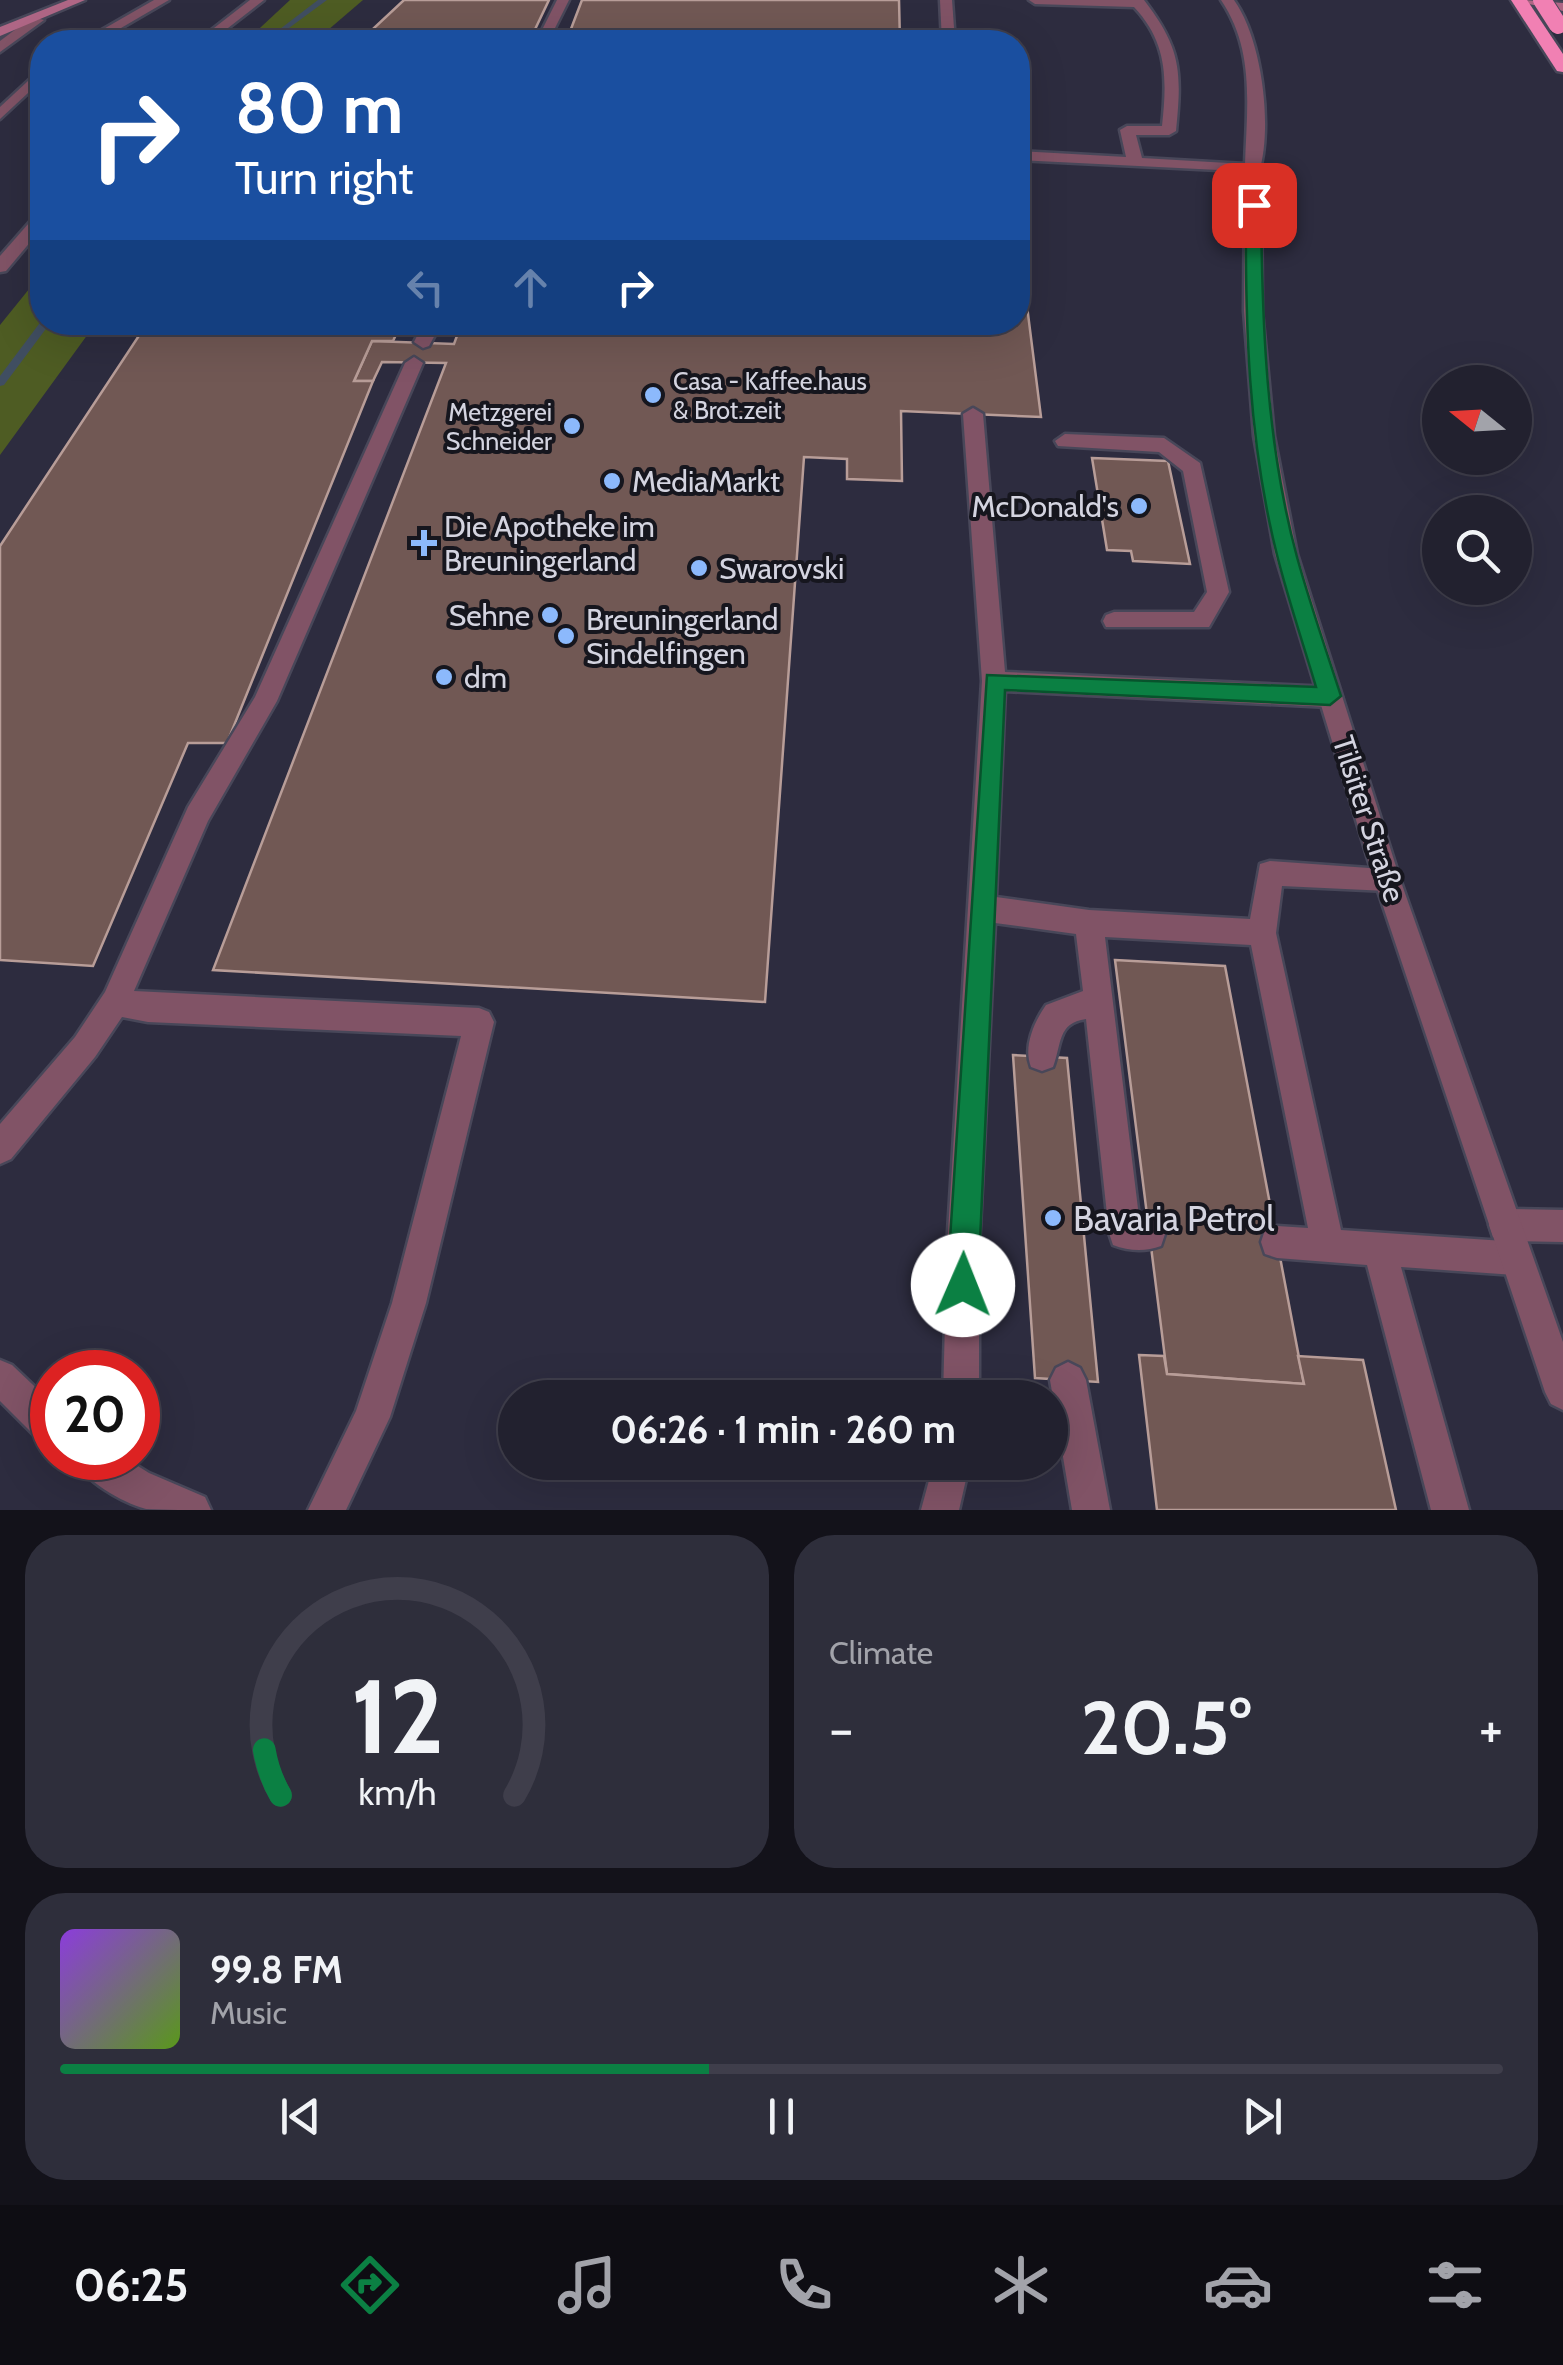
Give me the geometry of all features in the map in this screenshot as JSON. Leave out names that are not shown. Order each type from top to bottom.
[{"type":"highway","points":[[1519,0],[1563,68]]},
{"type":"highway","points":[[1542,0],[1561,28]]},
{"type":"main road","points":[[0,32],[79,0]]},
{"type":"main road","points":[[1529,0],[1563,7]]},
{"type":"street","points":[[109,30],[163,0]]},
{"type":"street","points":[[218,30],[258,0]]},
{"type":"street","points":[[548,30],[562,0]]},
{"type":"street","points":[[946,0],[947,30]]},
{"type":"street","points":[[1035,0],[1137,2],[1164,32],[1176,63],[1170,131],[1127,130],[1135,161]]},
{"type":"street","name":"Tilsiter Straße","points":[[1227,0],[1245,24],[1252,48],[1254,310],[1264,436],[1286,554],[1387,879],[1563,1392]]},
{"type":"street","points":[[0,48],[37,20]]},
{"type":"street","points":[[0,115],[30,84]]},
{"type":"street","points":[[1030,157],[1253,169]]},
{"type":"street","points":[[0,267],[30,232]]},
{"type":"street","points":[[0,1148],[115,1002],[196,816],[265,701],[427,335]]},
{"type":"street","points":[[961,1380],[963,1248],[994,681],[972,414]]},
{"type":"street","points":[[1065,441],[1164,445],[1193,468],[1218,592],[1201,621],[1114,620]]},
{"type":"street","points":[[994,681],[1330,696]]},
{"type":"street","points":[[1328,1245],[1262,933],[1270,873],[1387,879]]},
{"type":"street","points":[[981,908],[1090,923],[1262,933]]},
{"type":"street","points":[[1090,923],[1126,1232],[1150,1234]]},
{"type":"street","points":[[115,1002],[148,1008],[479,1022],[409,1304],[372,1417],[327,1510]]},
{"type":"street","points":[[1042,1056],[1048,1023],[1062,1009],[1099,1006]]},
{"type":"street","points":[[1504,1225],[1563,1226]]},
{"type":"street","points":[[1278,1242],[1516,1258]]},
{"type":"street","points":[[1379,1248],[1450,1510]]},
{"type":"street","points":[[1,1372],[30,1403]]},
{"type":"street","points":[[1068,1380],[1090,1510]]},
{"type":"street","points":[[127,1480],[192,1510]]},
{"type":"street","points":[[940,1510],[948,1480]]},
{"type":"green space","points":[[290,0],[363,0],[328,30],[258,30]]},
{"type":"green space","points":[[30,288],[30,335],[87,335],[0,455],[0,325]]},
{"type":"building","points":[[404,0],[549,0],[535,30],[372,30]]},
{"type":"building","points":[[582,0],[899,0],[900,30],[571,30]]},
{"type":"building","name":"Breuningerland Sindelfingen","points":[[1030,330],[1041,417],[901,411],[902,481],[847,479],[847,459],[804,457],[765,1002],[213,970],[446,363],[382,362],[373,381],[354,381],[372,341],[454,344],[457,335],[1030,335]]},
{"type":"building","points":[[139,335],[396,335],[393,341],[372,341],[354,381],[373,381],[227,743],[188,743],[93,966],[0,960],[0,546]]},
{"type":"building","name":"McDonald's","points":[[1092,458],[1168,461],[1190,564],[1133,561],[1131,551],[1107,550]]},
{"type":"building","points":[[1115,960],[1225,966],[1304,1384],[1167,1374]]},
{"type":"building","name":"Bavaria Petrol","points":[[1013,1055],[1067,1058],[1098,1382],[1035,1378]]},
{"type":"building","points":[[1139,1355],[1164,1356],[1167,1374],[1304,1384],[1298,1356],[1363,1360],[1396,1510],[1157,1510]]},
{"type":"waterway","points":[[282,30],[323,0]]},
{"type":"waterway","points":[[0,383],[36,335]]},
{"type":"place","name":"Casa - Kaffee.haus & Brot.zeit","points":[[653,395]]},
{"type":"place","name":"Metzgerei Schneider","points":[[572,426]]},
{"type":"place","name":"MediaMarkt","points":[[612,481]]},
{"type":"place","name":"McDonald's","points":[[1139,506]]},
{"type":"place","name":"Die Apotheke im Breuningerland","points":[[424,543]]},
{"type":"place","name":"Swarovski","points":[[699,568]]},
{"type":"place","name":"Sehne","points":[[550,615]]},
{"type":"place","name":"Breuningerland Sindelfingen","points":[[566,636]]},
{"type":"place","name":"dm","points":[[444,677]]},
{"type":"place","name":"Bavaria Petrol","points":[[1053,1218]]},
{"type":"route","points":[[963,1285],[994,681],[1330,696],[1286,554],[1264,436],[1254,310],[1254,205]]}]
